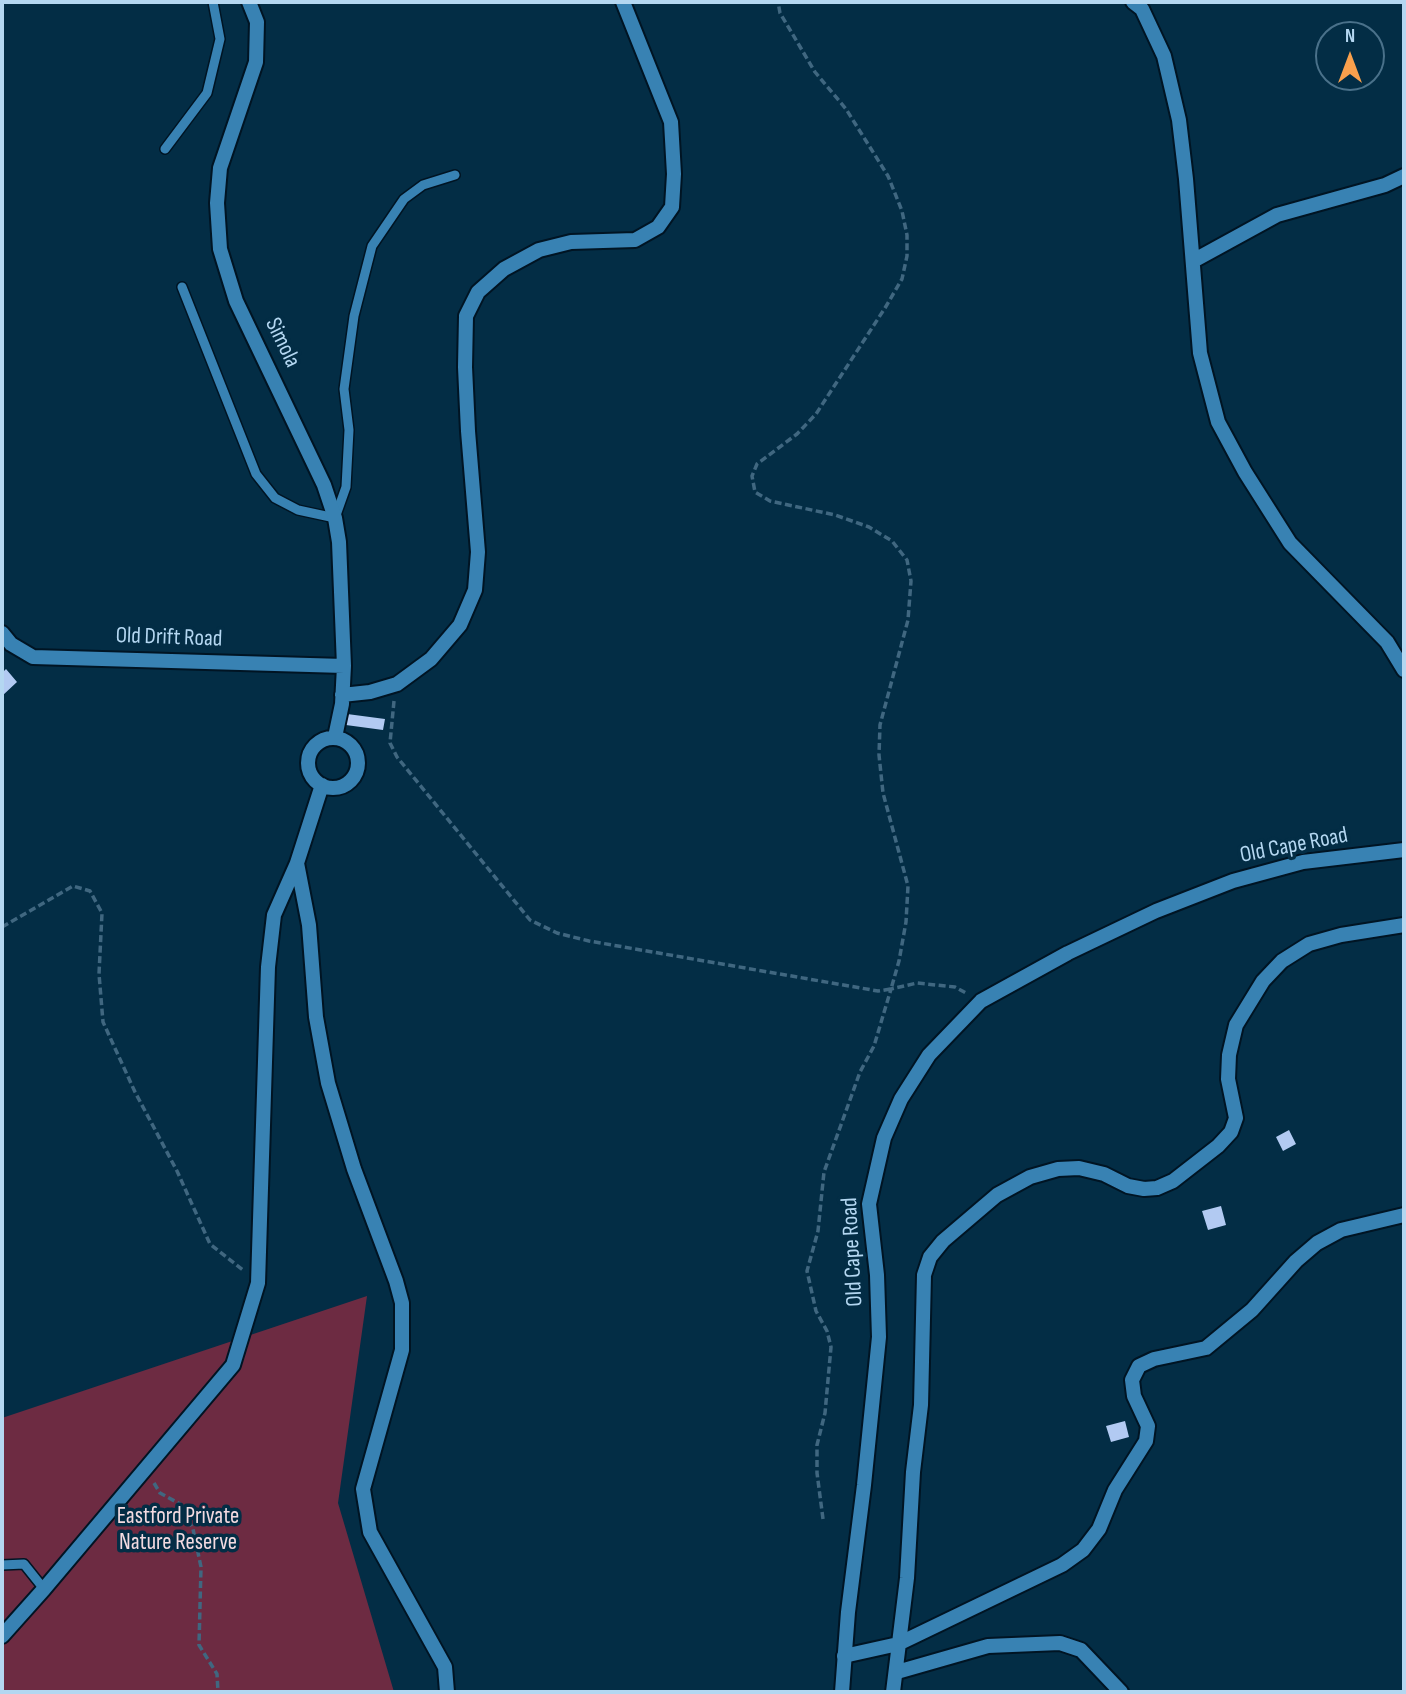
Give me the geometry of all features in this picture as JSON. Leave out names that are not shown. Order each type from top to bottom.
[{"type":"street","name":"Simola","points":[[249,2],[257,22],[256,62],[220,168],[217,203],[220,249],[236,301],[324,485],[335,518],[339,542],[344,666],[342,699],[335,737]]},
{"type":"street","points":[[342,699],[397,684],[431,659],[460,625],[475,590],[478,552],[465,367],[466,316],[478,292],[504,269],[539,250],[571,242],[635,240],[658,227],[672,206],[674,174],[671,122],[623,2]]},
{"type":"street","points":[[1133,2],[1142,9],[1164,56],[1179,120],[1200,353],[1218,422],[1245,472],[1290,543],[1387,642],[1404,670]]},
{"type":"street","points":[[1193,261],[1277,215],[1385,185],[1404,176]]},
{"type":"street","name":"Old Drift Road","points":[[2,633],[11,644],[33,657],[344,666]]},
{"type":"street","points":[[335,737],[345,740],[357,754],[359,764],[356,774],[350,782],[341,786],[332,788],[322,785],[314,780],[309,771],[310,752],[325,739],[335,737]]},
{"type":"street","points":[[2,1636],[233,1365],[258,1283],[268,967],[274,915],[297,863],[322,785]]},
{"type":"street","name":"Old Cape Road","points":[[842,1692],[878,1359],[877,1275],[869,1203],[884,1138],[901,1099],[929,1055],[981,1001],[1068,953],[1131,923],[1233,881],[1303,862],[1404,850]]},
{"type":"street","points":[[297,863],[309,925],[316,1017],[328,1083],[354,1169],[396,1280],[402,1303],[402,1350],[363,1489],[370,1532],[445,1667],[446,1692]]},
{"type":"street","points":[[894,1692],[921,1405],[924,1275],[930,1256],[943,1241],[997,1195],[1030,1177],[1058,1169],[1079,1168],[1144,1189],[1157,1188],[1173,1181],[1218,1146],[1231,1132],[1236,1118],[1228,1079],[1229,1055],[1236,1025],[1263,981],[1282,961],[1309,944],[1341,935],[1404,925]]},
{"type":"street","points":[[844,1657],[898,1644],[1062,1566],[1083,1550],[1099,1529],[1115,1490],[1146,1441],[1148,1426],[1134,1396],[1132,1380],[1139,1366],[1154,1359],[1206,1348],[1252,1310],[1296,1261],[1317,1243],[1341,1230],[1404,1215]]},
{"type":"street","points":[[897,1672],[988,1646],[1060,1643],[1081,1650],[1121,1692]]},
{"type":"lane","points":[[165,149],[207,93],[220,39],[213,2]]},
{"type":"lane","points":[[182,287],[256,474],[275,498],[298,510],[335,518],[346,487],[349,430],[344,389],[352,328],[372,246],[404,199],[423,185],[455,175]]},
{"type":"lane","points":[[2,1565],[24,1564],[44,1589]]},
{"type":"path","points":[[778,2],[780,13],[815,72],[846,109],[888,176],[902,211],[907,235],[907,256],[902,279],[816,414],[797,435],[757,464],[752,475],[754,492],[770,501],[835,515],[869,527],[892,541],[907,560],[911,581],[908,620],[880,725],[879,755],[883,793],[908,886],[906,922],[899,961],[874,1046],[860,1072],[824,1172],[818,1231],[807,1271],[816,1311],[827,1331],[831,1347],[825,1413],[817,1445],[817,1472],[823,1519]]},
{"type":"path","points":[[397,684],[390,729],[390,743],[397,757],[530,920],[557,933],[589,941],[878,991],[917,983],[954,987],[981,1001]]},
{"type":"path","points":[[2,927],[72,886],[90,891],[102,913],[99,974],[103,1021],[210,1244],[258,1283]]},
{"type":"path","points":[[146,1469],[160,1493],[180,1504],[193,1529],[201,1567],[199,1644],[217,1674],[218,1692]]},
{"type":"green space","name":"Eastford Private Nature Reserve","points":[[367,1296],[338,1503],[394,1692],[2,1692],[2,1418]]},
{"type":"building","points":[[6,669],[17,682],[2,696],[2,673]]},
{"type":"building","points":[[332,712],[385,719],[383,730],[331,723]]},
{"type":"building","points":[[1289,1130],[1296,1144],[1283,1151],[1276,1137]]},
{"type":"building","points":[[1221,1206],[1226,1225],[1208,1230],[1202,1211]]},
{"type":"building","points":[[1125,1421],[1129,1437],[1111,1442],[1106,1426]]}]
